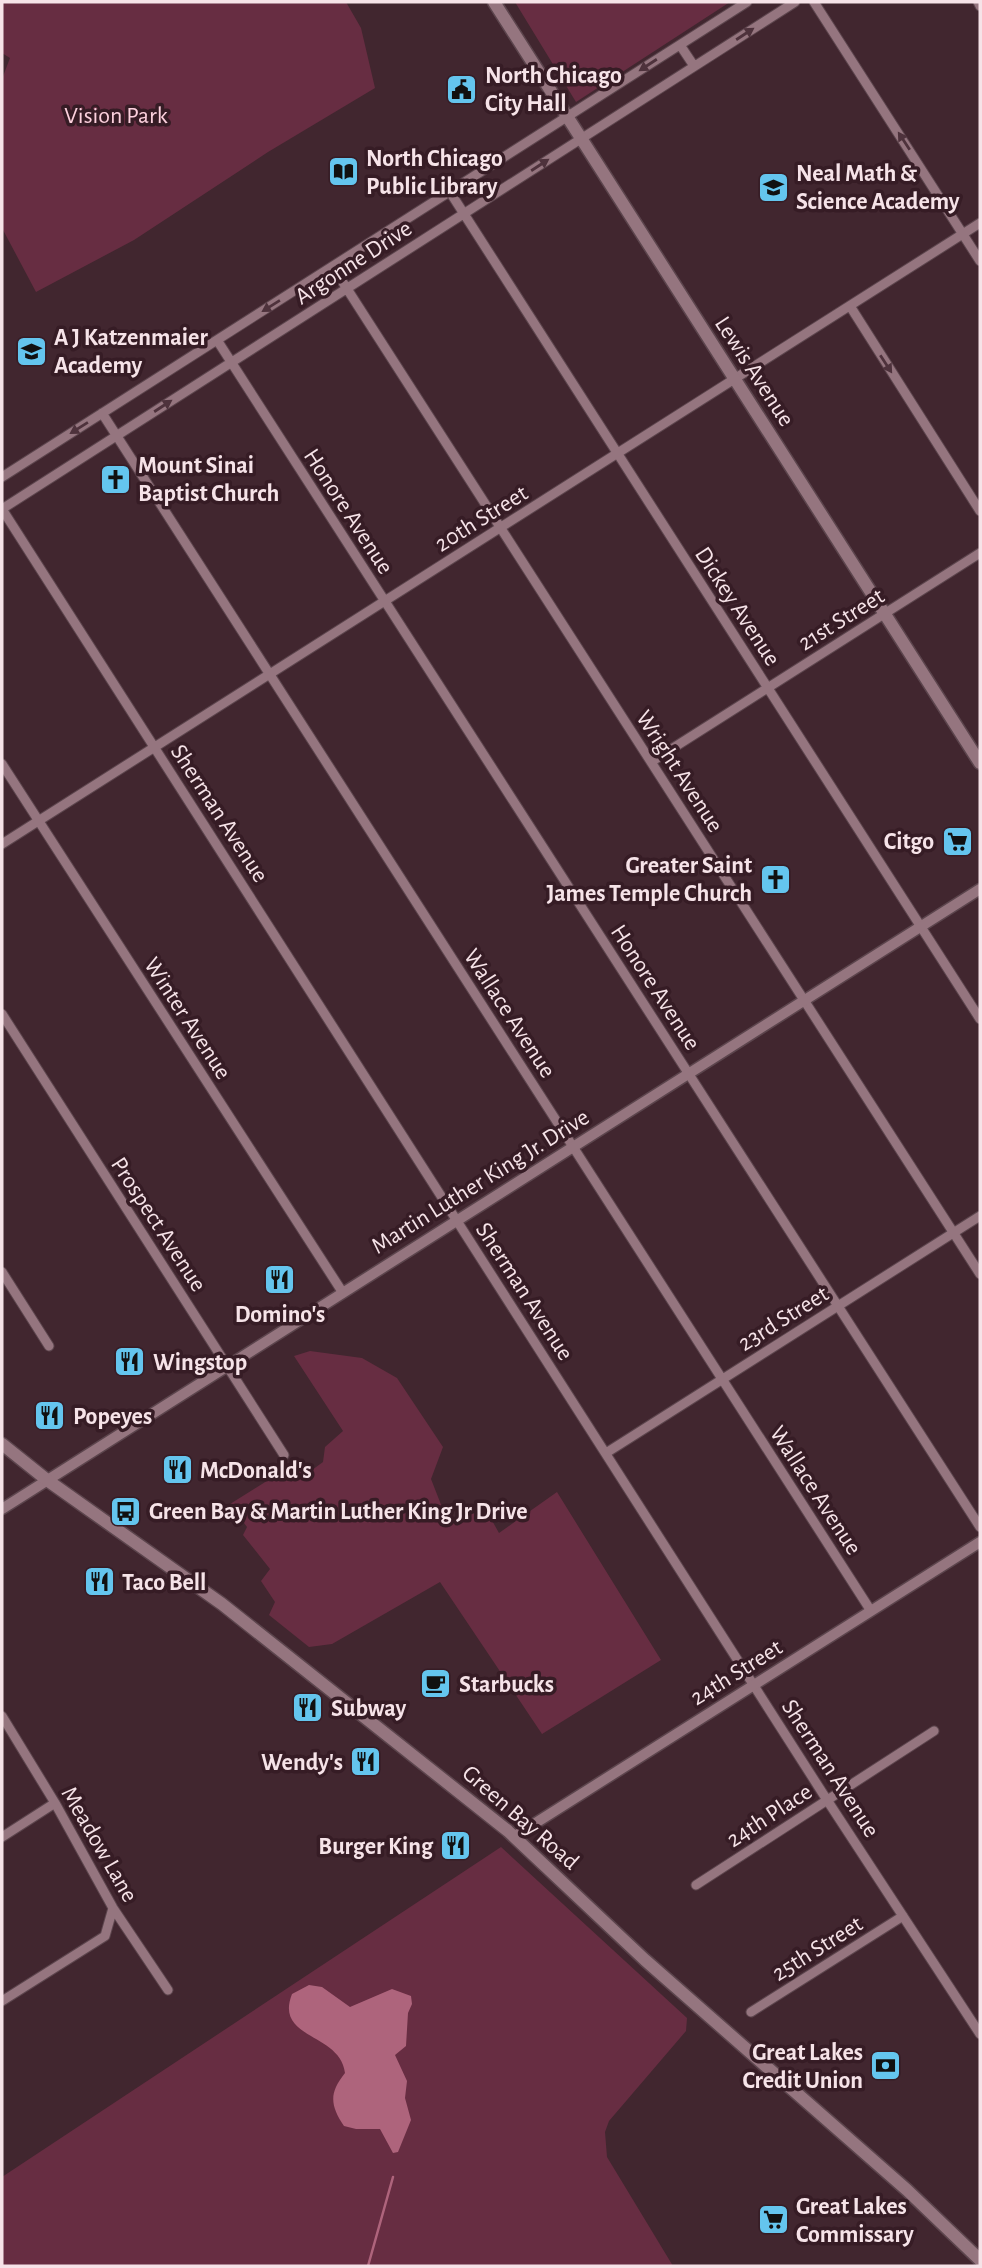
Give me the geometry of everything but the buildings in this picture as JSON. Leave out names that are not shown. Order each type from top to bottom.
[{"type":"main road","name":"Lewis Avenue","points":[[494,2],[980,763]]},
{"type":"main road","name":"Green Bay Road","points":[[2,1444],[47,1480],[222,1604],[515,1836],[645,1959],[907,2190],[980,2260]]},
{"type":"street","name":"Argonne Drive","points":[[2,477],[747,2]]},
{"type":"street","name":"Argonne Drive","points":[[2,509],[795,2]]},
{"type":"street","points":[[814,2],[980,261]]},
{"type":"street","points":[[680,45],[694,66]]},
{"type":"street","name":"Dickey Avenue","points":[[450,192],[980,1019]]},
{"type":"street","name":"20th Street","points":[[2,845],[980,223]]},
{"type":"street","name":"Wright Avenue","points":[[333,267],[980,1274]]},
{"type":"street","points":[[850,306],[980,511]]},
{"type":"street","name":"Honore Avenue","points":[[217,340],[980,1527]]},
{"type":"street","name":"Wallace Avenue","points":[[102,413],[871,1611]]},
{"type":"street","name":"Sherman Avenue","points":[[2,509],[827,1800],[980,2034]]},
{"type":"street","name":"21st Street","points":[[651,762],[980,553]]},
{"type":"street","name":"Winter Avenue","points":[[2,764],[342,1293]]},
{"type":"street","name":"Martin Luther King Jr. Drive","points":[[2,1508],[980,889]]},
{"type":"street","name":"Prospect Avenue","points":[[2,1014],[284,1455]]},
{"type":"street","name":"23rd Street","points":[[606,1453],[980,1216]]},
{"type":"street","points":[[2,1272],[49,1346]]},
{"type":"street","name":"24th Street","points":[[515,1836],[980,1542]]},
{"type":"street","name":"Meadow Lane","points":[[2,1716],[55,1803],[113,1908],[168,1990]]},
{"type":"street","name":"24th Place","points":[[696,1885],[934,1731]]},
{"type":"street","points":[[2,1837],[55,1803]]},
{"type":"street","points":[[2,2001],[105,1936],[113,1908]]},
{"type":"street","name":"25th Street","points":[[751,2012],[903,1916]]},
{"type":"green space","name":"Vision Park","points":[[2,2],[346,2],[361,28],[375,88],[268,152],[134,240],[36,292],[2,228],[2,79],[10,58],[2,53]]},
{"type":"green space","points":[[515,2],[730,2],[576,102]]},
{"type":"green space","points":[[310,1351],[362,1358],[397,1378],[443,1447],[431,1479],[449,1525],[485,1508],[499,1533],[557,1492],[661,1660],[542,1734],[440,1582],[332,1644],[309,1647],[269,1615],[275,1602],[261,1581],[270,1569],[243,1535],[247,1527],[230,1504],[299,1461],[312,1470],[323,1462],[325,1447],[343,1431],[294,1356]]},
{"type":"green space","points":[[501,1847],[687,2018],[686,2031],[609,2121],[605,2132],[607,2157],[673,2266],[2,2266],[2,2177]]},
{"type":"shaded area","points":[[309,1985],[322,1987],[350,2007],[392,1989],[411,1996],[406,2046],[395,2055],[407,2081],[405,2098],[411,2120],[398,2152],[393,2153],[380,2129],[356,2129],[344,2126],[339,2119],[333,2099],[336,2087],[345,2073],[341,2060],[332,2050],[300,2028],[292,2020],[289,2009],[292,1994]]},
{"type":"waterway","points":[[368,2266],[393,2177]]},
{"type":"place","name":"North Chicago City Hall","points":[[462,89]]},
{"type":"place","name":"North Chicago Public Library","points":[[343,172]]},
{"type":"place","name":"Neal Math & Science Academy","points":[[773,187]]},
{"type":"place","name":"A J Katzenmaier Academy","points":[[31,351]]},
{"type":"place","name":"Mount Sinai Baptist Church","points":[[115,479]]},
{"type":"place","name":"Citgo","points":[[957,841]]},
{"type":"place","name":"Greater Saint James Temple Church","points":[[775,879]]},
{"type":"place","name":"Domino's","points":[[280,1280]]},
{"type":"place","name":"Wingstop","points":[[130,1362]]},
{"type":"place","name":"Popeyes","points":[[50,1416]]},
{"type":"place","name":"McDonald's","points":[[177,1470]]},
{"type":"place","name":"Green Bay & Martin Luther King Jr Drive","points":[[126,1511]]},
{"type":"place","name":"Taco Bell","points":[[99,1582]]},
{"type":"place","name":"Starbucks","points":[[436,1684]]},
{"type":"place","name":"Subway","points":[[308,1708]]},
{"type":"place","name":"Wendy's","points":[[366,1762]]},
{"type":"place","name":"Burger King","points":[[456,1846]]},
{"type":"place","name":"Great Lakes Credit Union","points":[[886,2066]]},
{"type":"place","name":"Great Lakes Commissary","points":[[773,2220]]}]
